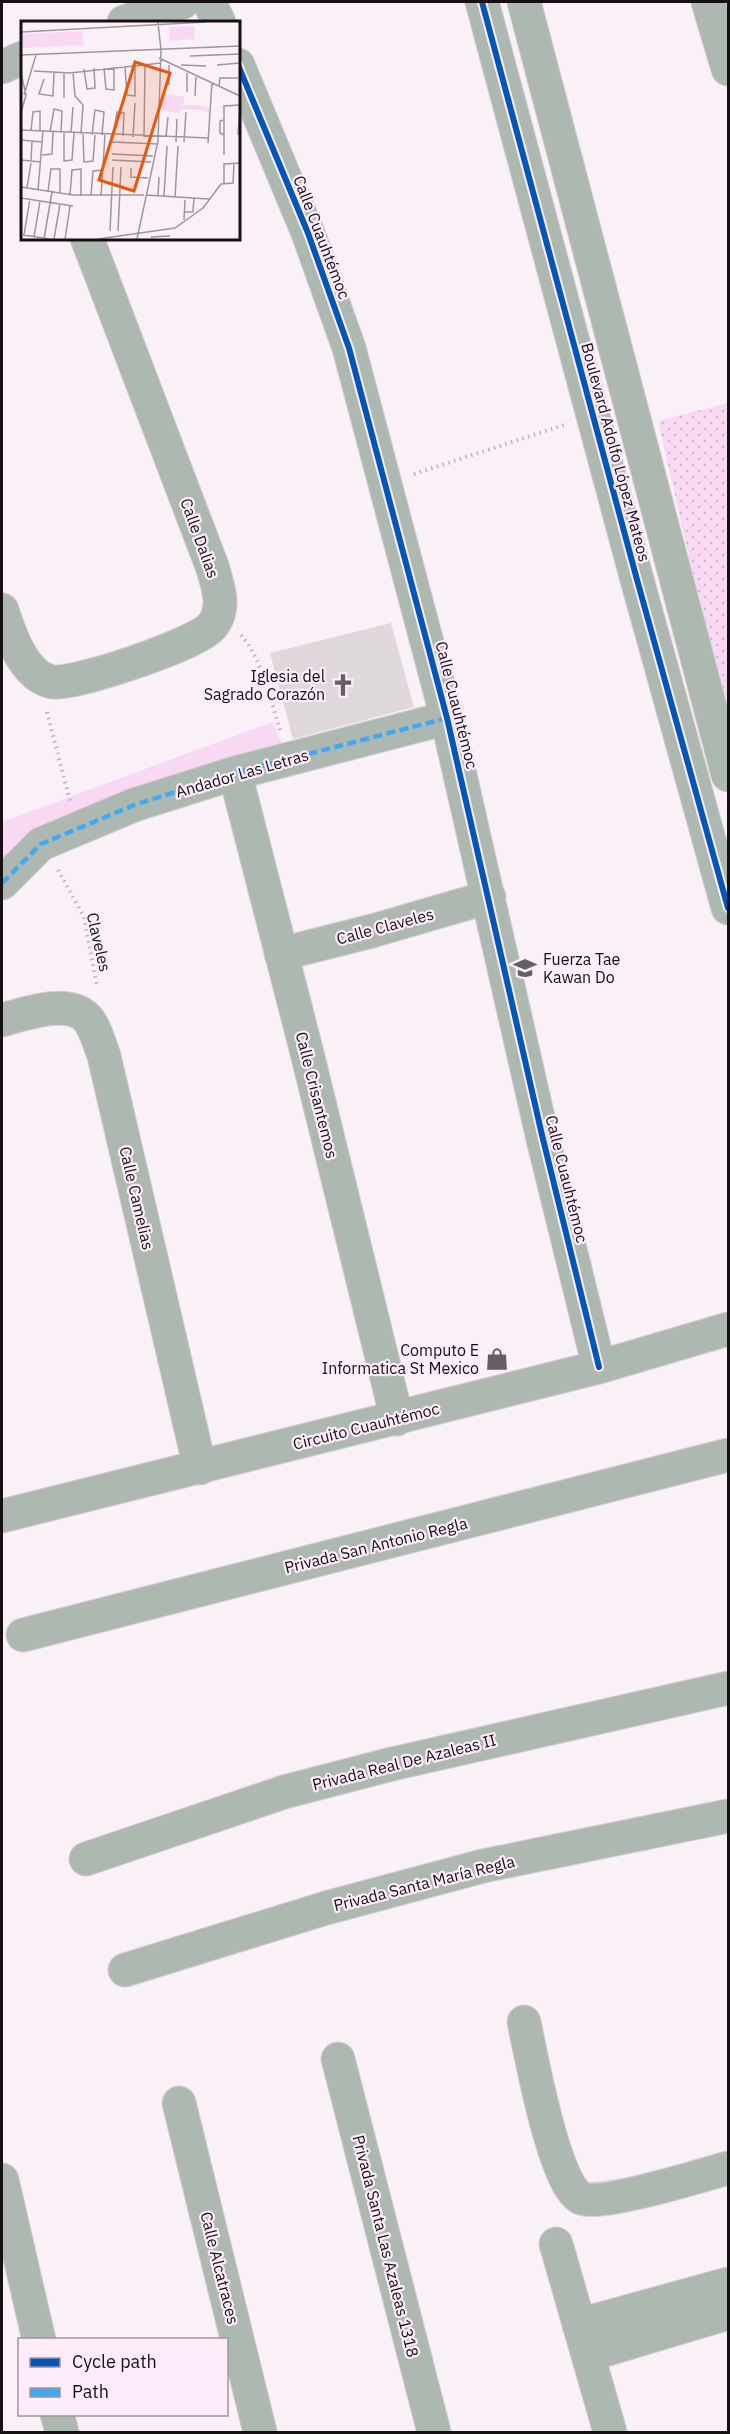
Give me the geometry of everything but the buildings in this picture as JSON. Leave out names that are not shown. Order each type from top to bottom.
[{"type":"street","points":[[126,21],[183,2]]},
{"type":"street","points":[[209,2],[218,21]]},
{"type":"street","name":"Boulevard Adolfo López Mateos","points":[[483,2],[592,416],[729,908]]},
{"type":"street","name":"Boulevard Adolfo López Mateos","points":[[524,2],[729,775]]},
{"type":"street","points":[[708,2],[729,69]]},
{"type":"street","name":"Calle Cuauhtémoc","points":[[240,70],[308,232],[349,348],[447,718],[542,1135],[599,1367]]},
{"type":"street","name":"Calle Dalias","points":[[88,240],[212,566],[220,595],[220,612]]},
{"type":"street","points":[[636,576],[674,569]]},
{"type":"street","points":[[2,610],[10,634],[24,660],[37,675],[52,682],[76,680],[112,670],[194,639],[211,627],[220,612]]},
{"type":"street","name":"Andador Las Letras","points":[[2,883],[41,844],[134,805],[235,773],[447,718]]},
{"type":"street","name":"Calle Crisantemos","points":[[235,773],[397,1419]]},
{"type":"street","name":"Calle Claveles","points":[[281,954],[372,932],[489,897]]},
{"type":"street","points":[[2,1020],[51,1008],[75,1010],[87,1018]]},
{"type":"street","name":"Calle Camelias","points":[[87,1018],[104,1056],[200,1468]]},
{"type":"street","name":"Circuito Cuauhtémoc","points":[[2,1516],[397,1419],[599,1367],[729,1329]]},
{"type":"street","name":"Privada San Antonio Regla","points":[[23,1635],[729,1455]]},
{"type":"street","name":"Privada Real De Azaleas II","points":[[86,1859],[284,1792],[448,1751],[729,1688]]},
{"type":"street","name":"Privada Santa María Regla","points":[[125,1970],[326,1908],[483,1866],[729,1816]]},
{"type":"street","points":[[524,2022],[557,2158],[571,2188],[581,2198],[598,2200],[618,2196],[729,2168]]},
{"type":"street","name":"Privada Santa Las Azaleas 1318","points":[[338,2059],[434,2433]]},
{"type":"street","name":"Calle Alcatraces","points":[[179,2103],[260,2433]]},
{"type":"street","points":[[2,2180],[7,2224],[38,2338]]},
{"type":"street","points":[[556,2244],[610,2433]]},
{"type":"street","points":[[583,2340],[729,2284]]},
{"type":"street","points":[[583,2340],[729,2313]]},
{"type":"street","points":[[57,2416],[62,2433]]},
{"type":"path","points":[[384,483],[592,416]]},
{"type":"path","points":[[220,612],[249,644],[260,666],[289,759]]},
{"type":"path","points":[[37,675],[77,827]]},
{"type":"shaded area","points":[[728,403],[728,728],[658,421]]},
{"type":"shaded area","points":[[272,722],[287,754],[2,874],[2,822]]},
{"type":"marked path","points":[[2,883],[41,844],[134,805],[235,773],[447,718]]},
{"type":"cycle path","points":[[482,2],[728,908]]},
{"type":"cycle path","points":[[240,70],[308,233],[349,348],[447,718],[542,1135],[599,1367]]},
{"type":"place","name":"Iglesia del Sagrado Corazón","points":[[343,685]]},
{"type":"place","name":"Fuerza Tae Kawan Do","points":[[525,968]]},
{"type":"place","name":"Computo E Informatica St Mexico","points":[[497,1359]]}]
